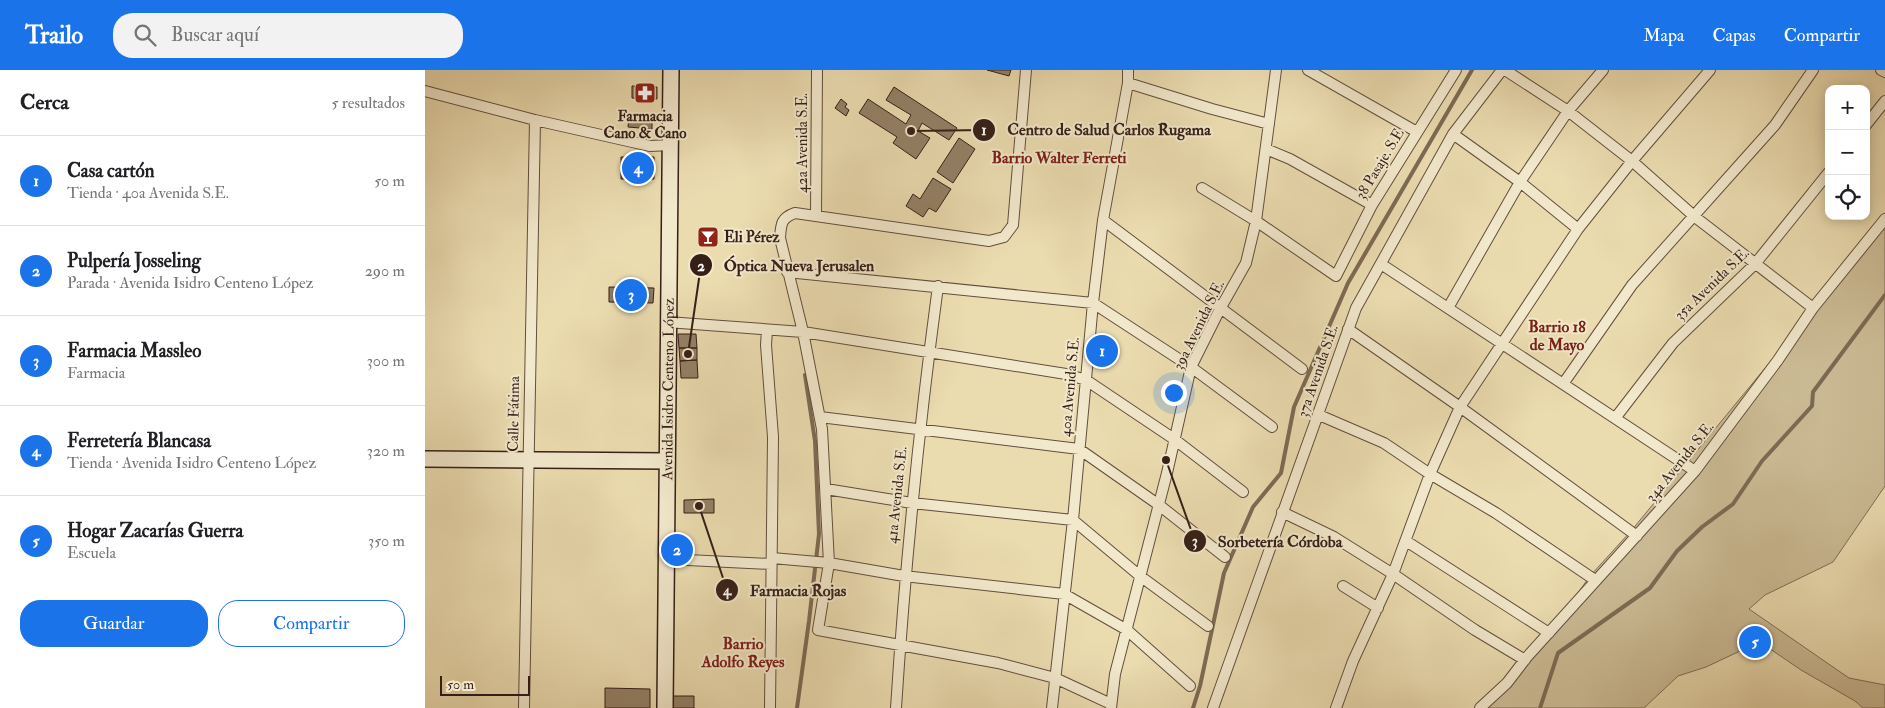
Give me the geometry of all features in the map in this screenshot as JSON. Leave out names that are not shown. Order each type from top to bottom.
[{"type":"street","name":"Avenida Isidro Centeno López","points":[[665,708],[667,322],[671,70]]},
{"type":"street","name":"42a Avenida S.E.","points":[[816,216],[817,70]]},
{"type":"street","points":[[1026,70],[1013,225],[1004,237],[989,241],[795,214],[786,217],[781,225],[780,238],[803,332],[822,429],[829,563],[818,630],[998,663],[1055,678],[1111,706]]},
{"type":"street","name":"40a Avenida S.E.","points":[[1052,708],[1103,220],[1128,70]]},
{"type":"street","name":"39a Avenida S.E.","points":[[1111,706],[1115,674],[1159,506],[1191,368],[1220,309],[1246,263],[1257,221],[1275,70]]},
{"type":"street","points":[[1308,70],[1417,132]]},
{"type":"street","name":"38 Pasaje. S.E","points":[[1257,221],[1336,276],[1372,205],[1456,70]]},
{"type":"street","points":[[1504,70],[1568,111],[1632,161],[1695,217],[1813,308]]},
{"type":"street","name":"37a Avenida S.E.","points":[[1213,708],[1356,308],[1453,134],[1504,70]]},
{"type":"street","points":[[1448,308],[1520,182],[1568,111],[1603,70]]},
{"type":"street","points":[[1335,708],[1353,661],[1393,574],[1430,474],[1460,407],[1577,229],[1710,70]]},
{"type":"street","points":[[1563,384],[1632,285],[1695,217],[1775,125],[1813,70]]},
{"type":"street","points":[[1881,70],[1885,72]]},
{"type":"street","points":[[1127,83],[1269,124]]},
{"type":"street","points":[[425,91],[535,120],[650,146],[671,145]]},
{"type":"street","points":[[1870,120],[1885,102]]},
{"type":"street","name":"Calle Fátima","points":[[524,708],[535,120]]},
{"type":"street","points":[[1453,134],[1520,182],[1577,229]]},
{"type":"street","points":[[1266,149],[1290,159],[1372,205]]},
{"type":"street","name":"35a Avenida S.E.","points":[[1616,417],[1673,342],[1755,264],[1827,175]]},
{"type":"street","points":[[1202,188],[1257,221]]},
{"type":"street","name":"34a Avenida S.E.","points":[[1480,708],[1507,684],[1525,660],[1595,580],[1695,471],[1778,360],[1813,308],[1885,219]]},
{"type":"street","points":[[1103,220],[1220,309],[1302,368]]},
{"type":"street","points":[[1381,264],[1501,344],[1616,417],[1695,471]]},
{"type":"street","points":[[787,272],[938,286],[1093,304],[1191,368],[1272,427]]},
{"type":"street","name":"41a Avenida S.E.","points":[[896,708],[905,576],[919,428],[938,286]]},
{"type":"street","points":[[667,322],[803,332],[1066,374],[1086,380],[1174,439],[1243,492]]},
{"type":"street","points":[[767,330],[766,345],[773,437],[770,708]]},
{"type":"street","points":[[1348,330],[1460,407],[1637,536]]},
{"type":"street","points":[[1319,415],[1383,443],[1430,474],[1496,513],[1595,580]]},
{"type":"street","points":[[820,417],[1079,449],[1159,506],[1225,557]]},
{"type":"street","points":[[425,459],[528,458],[667,461]]},
{"type":"street","points":[[826,489],[912,503],[1073,520],[1140,576],[1208,626]]},
{"type":"street","points":[[1282,512],[1334,537],[1393,574],[1475,630],[1525,660]]},
{"type":"street","points":[[1406,541],[1549,633]]},
{"type":"street","points":[[667,559],[829,563],[905,576],[1064,594],[1127,630],[1190,686]]},
{"type":"street","points":[[1343,586],[1378,608]]},
{"type":"shaded area","points":[[1885,216],[1885,486],[1833,562],[1765,595],[1749,609],[1849,678],[1885,685],[1885,708],[1863,708],[1855,701],[1801,670],[1757,640],[1740,651],[1706,667],[1678,676],[1644,708],[1480,708],[1549,633],[1590,576],[1631,531],[1775,356]]},
{"type":"building","points":[[987,70],[1011,70],[1009,76]]},
{"type":"building","name":"Farmacia Cano & Cano","points":[[632,86],[657,87],[657,99],[632,98]]},
{"type":"building","points":[[894,87],[957,128],[949,140],[922,123],[918,131],[930,138],[916,159],[893,143],[897,137],[859,113],[868,99],[906,124],[911,115],[886,100]]},
{"type":"building","points":[[841,99],[847,104],[845,107],[849,110],[846,116],[835,108]]},
{"type":"building","points":[[629,116],[652,118],[652,129],[628,127]]},
{"type":"building","points":[[959,138],[975,149],[953,183],[937,172]]},
{"type":"building","points":[[621,157],[654,157],[654,179],[621,179]]},
{"type":"building","points":[[933,178],[951,189],[936,212],[929,208],[923,217],[906,206],[913,194],[920,199]]},
{"type":"building","points":[[609,287],[654,288],[653,303],[609,302]]},
{"type":"building","points":[[678,334],[696,334],[697,348],[679,348]]},
{"type":"building","points":[[679,348],[697,348],[697,360],[680,361]]},
{"type":"building","points":[[697,360],[698,378],[681,378],[680,361]]},
{"type":"building","points":[[714,499],[714,513],[684,513],[684,500]]},
{"type":"building","points":[[605,688],[650,689],[650,708],[605,708]]},
{"type":"building","points":[[673,696],[694,696],[694,708],[673,708]]},
{"type":"waterway","points":[[1193,708],[1200,686],[1224,573],[1253,507],[1281,473],[1294,407],[1348,283],[1472,70]]},
{"type":"waterway","points":[[1540,708],[1558,653],[1650,588],[1677,551],[1702,527],[1733,504],[1762,461],[1812,406],[1813,392],[1885,295]]},
{"type":"waterway","points":[[797,708],[819,534],[815,441],[805,375]]},
{"type":"place","name":"Farmacia Cano & Cano","points":[[645,93]]},
{"type":"place","name":"Centro de Salud Carlos Rugama","points":[[911,131]]},
{"type":"place","name":"Ferretería Blancasa","points":[[638,168]]},
{"type":"place","name":"Eli Pérez","points":[[708,237]]},
{"type":"place","name":"Farmacia Massleo","points":[[631,295]]},
{"type":"place","name":"Casa cartón","points":[[1102,351]]},
{"type":"place","name":"Óptica Nueva Jerusalen","points":[[688,354]]},
{"type":"place","name":"Sorbetería Córdoba","points":[[1166,460]]},
{"type":"place","name":"Farmacia Rojas","points":[[699,506]]},
{"type":"place","name":"Pulpería Josseling","points":[[677,550]]},
{"type":"place","name":"Hogar Zacarías Guerra","points":[[1755,642]]},
{"type":"district","name":"Barrio Walter Ferreti","points":[[1059,158]]},
{"type":"district","name":"Barrio 18 de Mayo","points":[[1557,336]]},
{"type":"district","name":"Barrio Adolfo Reyes","points":[[743,653]]}]
